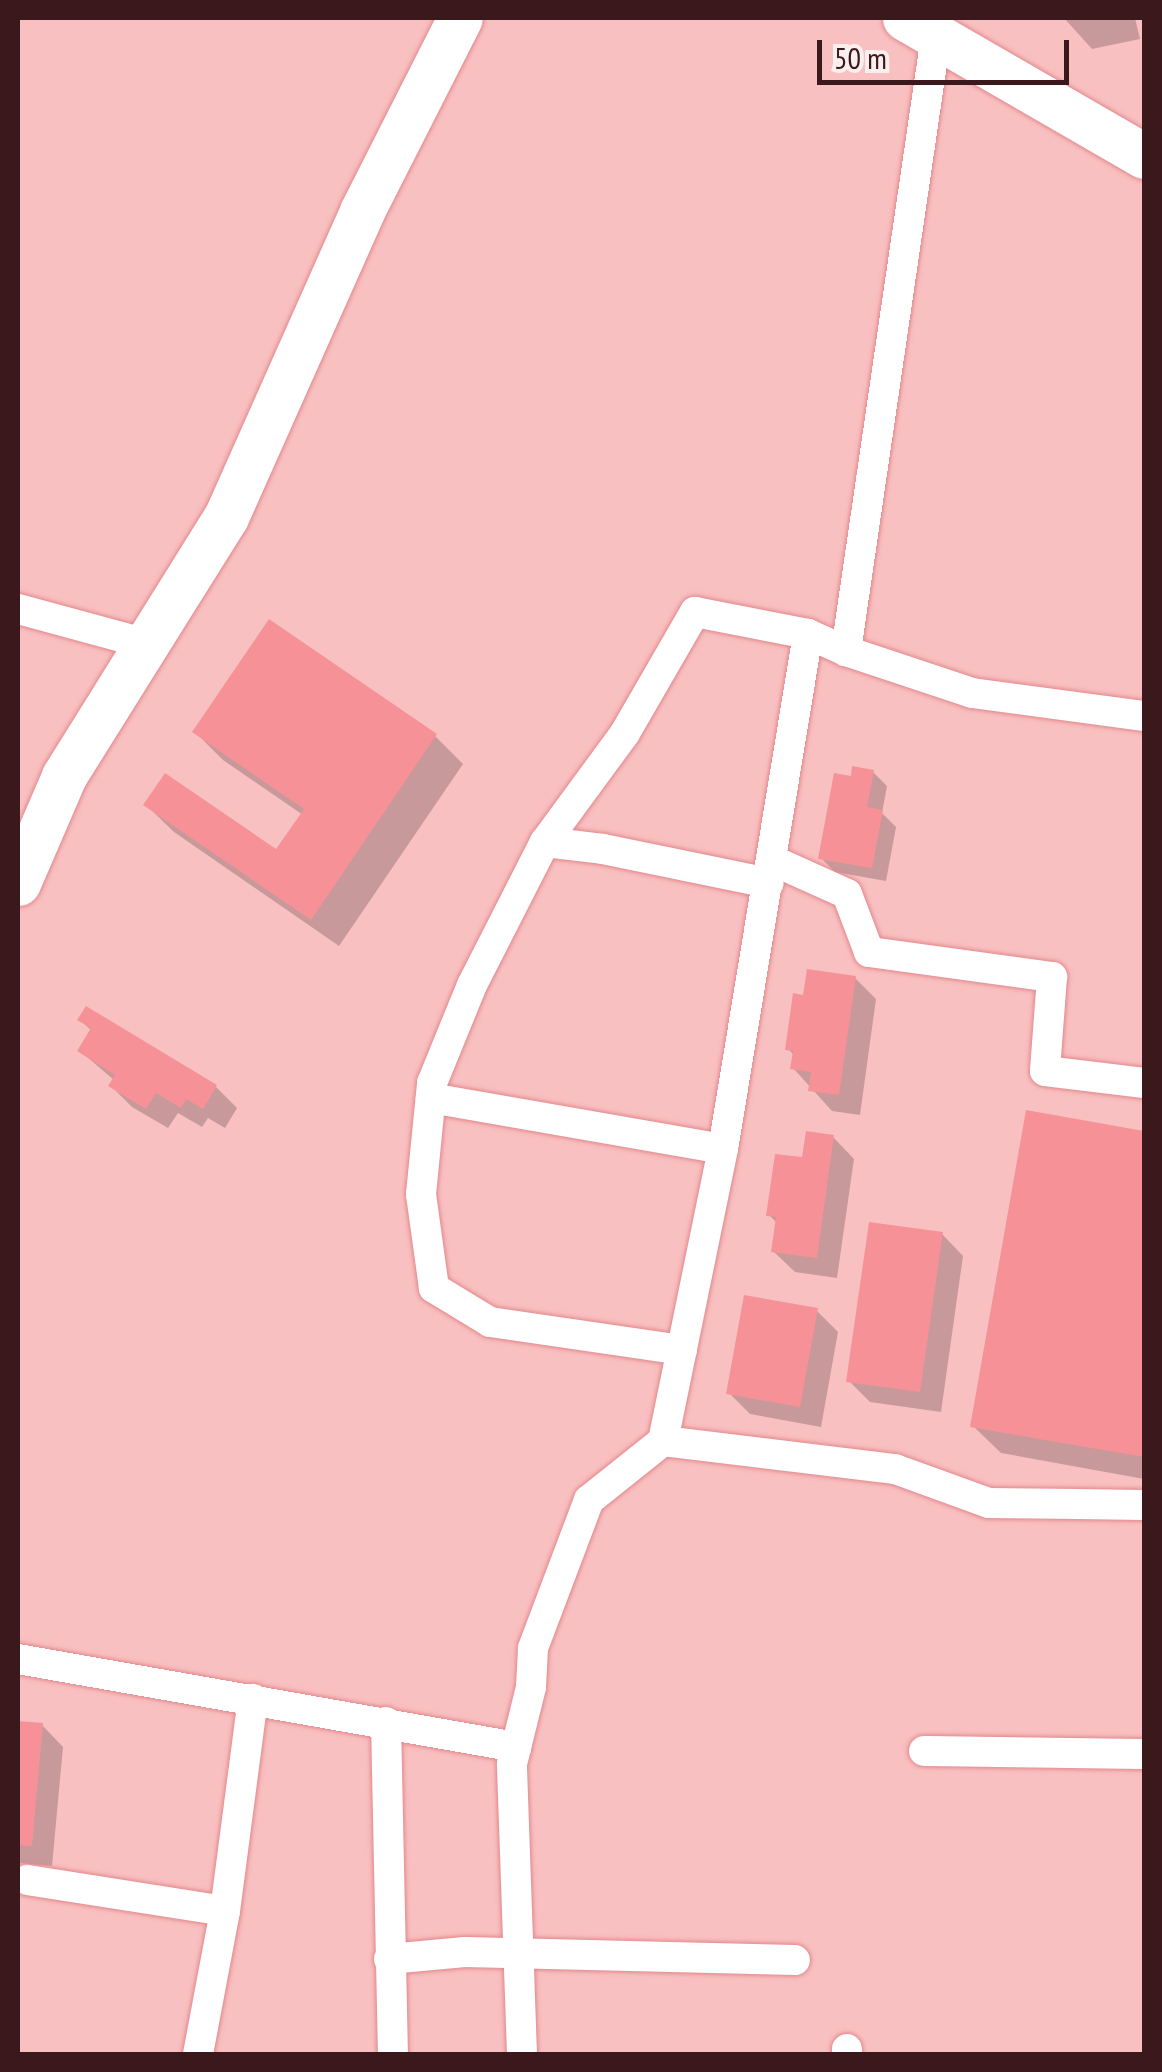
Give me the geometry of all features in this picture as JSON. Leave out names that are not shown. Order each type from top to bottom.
[{"type":"street","points":[[18,884],[64,776],[226,517],[362,212],[460,18]]},
{"type":"street","points":[[846,651],[920,27],[1144,156]]},
{"type":"street","points":[[18,610],[147,644]]},
{"type":"street","points":[[682,1350],[490,1322],[434,1288],[421,1194],[432,1083],[472,985],[545,842],[625,732],[695,612],[808,634],[972,694],[1144,716]]},
{"type":"street","points":[[522,2054],[512,1764],[531,1687],[533,1648],[589,1500],[663,1441],[724,1149],[808,634]]},
{"type":"street","points":[[545,842],[772,872],[847,894],[869,952],[1052,976],[1045,1071],[1144,1083]]},
{"type":"street","points":[[431,1098],[724,1149]]},
{"type":"street","points":[[663,1441],[895,1469],[988,1503],[1144,1505]]},
{"type":"street","points":[[18,1659],[516,1747]]},
{"type":"street","points":[[198,2054],[225,1911],[253,1698]]},
{"type":"street","points":[[386,1722],[393,2054]]},
{"type":"street","points":[[924,1751],[1144,1754]]},
{"type":"street","points":[[27,1880],[225,1911]]},
{"type":"street","points":[[389,1959],[518,1952],[795,1960]]},
{"type":"building","points":[[269,619],[437,734],[311,920],[143,805],[165,773],[276,849],[304,809],[192,732]]},
{"type":"building","points":[[852,766],[874,770],[867,807],[883,810],[872,868],[818,859],[834,773],[851,776]]},
{"type":"building","points":[[807,969],[856,976],[839,1095],[808,1091],[811,1072],[790,1069],[793,1051],[785,1050],[793,993],[803,995]]},
{"type":"building","points":[[86,1006],[217,1085],[203,1109],[186,1099],[181,1108],[156,1093],[146,1109],[108,1086],[115,1075],[77,1051],[91,1028],[77,1020]]},
{"type":"building","points":[[1026,1110],[1144,1131],[1144,1457],[970,1427]]},
{"type":"building","points":[[806,1131],[834,1135],[817,1258],[771,1252],[776,1217],[766,1216],[775,1154],[802,1157]]},
{"type":"building","points":[[869,1222],[943,1232],[920,1392],[846,1382]]},
{"type":"building","points":[[744,1295],[818,1308],[800,1407],[726,1394]]},
{"type":"building","points":[[18,1721],[43,1723],[32,1846],[18,1845]]}]
